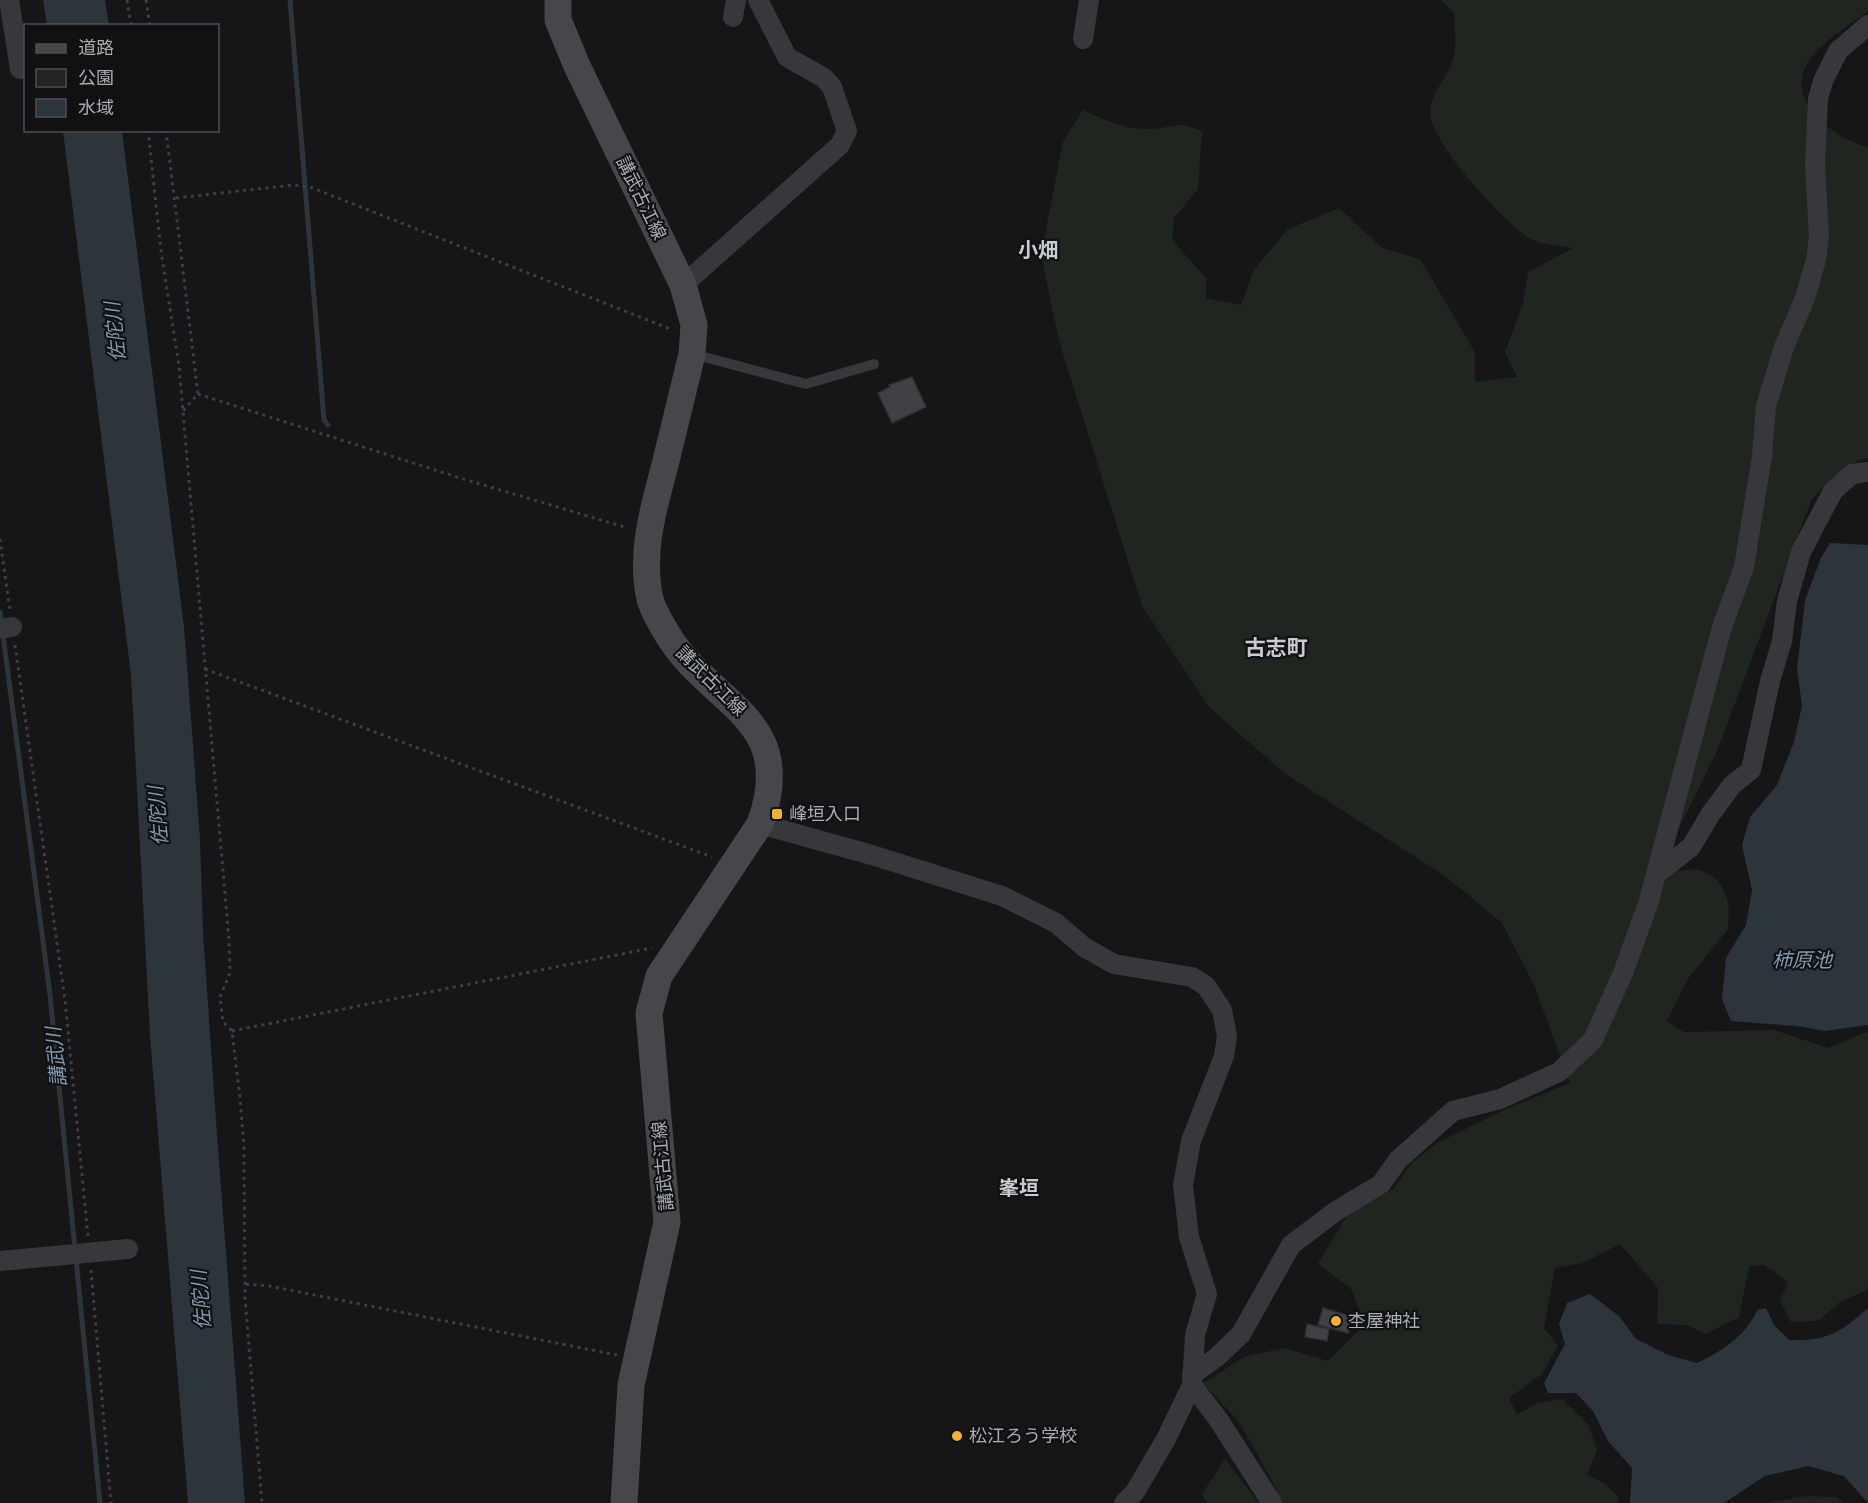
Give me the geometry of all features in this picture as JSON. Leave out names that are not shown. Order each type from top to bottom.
[{"type":"main road","name":"講武古江線","points":[[558,0],[558,20],[577,66],[682,285],[690,307],[693,346],[647,534],[647,581],[656,614],[686,662],[740,708],[752,722],[766,750],[770,771],[769,799],[759,824],[659,976],[649,1013],[667,1222],[636,1360],[627,1413],[624,1503]]},
{"type":"street","points":[[9,0],[20,69]]},
{"type":"street","points":[[682,285],[840,145],[846,135],[847,125],[832,87],[824,78],[787,57],[777,42],[768,16],[758,0]]},
{"type":"street","points":[[1083,39],[1089,0]]},
{"type":"street","points":[[1124,1503],[1135,1492],[1166,1438],[1192,1380],[1241,1334],[1291,1245],[1336,1211],[1381,1184],[1398,1160],[1453,1111],[1500,1099],[1559,1072],[1593,1040],[1623,973],[1656,874],[1722,627],[1744,567],[1762,456],[1766,406],[1784,347],[1805,298],[1816,260],[1819,236],[1815,164],[1818,99],[1830,63],[1838,51],[1868,25]]},
{"type":"street","points":[[1656,874],[1691,847],[1710,815],[1732,785],[1751,770],[1770,681],[1782,641],[1787,601],[1801,552],[1833,491],[1852,474],[1868,472]]},
{"type":"street","points":[[759,824],[872,855],[1002,896],[1048,918],[1084,947],[1114,964],[1192,976],[1215,997],[1225,1022],[1224,1056],[1191,1141],[1183,1185],[1189,1237],[1207,1294],[1195,1335],[1192,1380],[1272,1503]]},
{"type":"street","points":[[0,1261],[129,1249]]},
{"type":"lane","points":[[693,346],[806,384],[874,364]]},
{"type":"path","points":[[127,0],[131,24]]},
{"type":"path","points":[[146,0],[150,24]]},
{"type":"path","points":[[148,132],[161,251],[179,366],[181,413],[229,940],[230,973],[220,997],[223,1022],[232,1031],[244,1147],[245,1284],[262,1503]]},
{"type":"path","points":[[166,132],[198,394],[181,413]]},
{"type":"path","points":[[176,198],[293,185],[310,187],[693,346]]},
{"type":"path","points":[[198,394],[460,478],[647,534]]},
{"type":"path","points":[[0,539],[7,628],[65,1000],[80,1254],[111,1503]]},
{"type":"path","points":[[205,669],[733,864]]},
{"type":"path","points":[[232,1031],[662,946],[675,950]]},
{"type":"path","points":[[245,1284],[269,1286],[636,1360]]},
{"type":"green space","points":[[1441,0],[1868,0],[1868,11],[1836,34],[1808,62],[1802,77],[1802,91],[1807,105],[1828,127],[1841,136],[1868,147],[1868,458],[1844,469],[1829,481],[1811,501],[1717,751],[1664,859],[1680,871],[1696,870],[1710,874],[1724,891],[1729,910],[1728,929],[1687,980],[1667,1021],[1684,1032],[1774,1030],[1828,1048],[1866,1032],[1868,1034],[1868,1284],[1867,1290],[1840,1302],[1818,1321],[1791,1322],[1780,1301],[1788,1282],[1764,1265],[1749,1267],[1739,1317],[1706,1334],[1686,1325],[1657,1324],[1658,1288],[1620,1244],[1583,1263],[1555,1268],[1544,1328],[1558,1346],[1542,1374],[1509,1398],[1517,1415],[1537,1403],[1562,1399],[1588,1424],[1597,1450],[1587,1475],[1605,1483],[1619,1498],[1618,1503],[1207,1503],[1202,1494],[1225,1459],[1258,1502],[1277,1490],[1239,1422],[1203,1383],[1246,1356],[1285,1348],[1328,1361],[1365,1324],[1351,1289],[1318,1264],[1348,1214],[1393,1189],[1412,1163],[1437,1143],[1504,1110],[1570,1083],[1534,985],[1502,923],[1445,876],[1284,773],[1209,707],[1142,606],[1059,341],[1041,254],[1063,142],[1083,110],[1107,121],[1133,128],[1186,126],[1202,131],[1198,189],[1174,218],[1172,240],[1206,278],[1206,298],[1241,305],[1253,271],[1288,229],[1339,208],[1382,248],[1420,259],[1475,352],[1475,382],[1517,377],[1505,352],[1523,303],[1528,272],[1573,248],[1539,242],[1517,229],[1469,179],[1440,140],[1432,122],[1430,109],[1434,96],[1452,63],[1455,51],[1454,13]]},
{"type":"green space","points":[[1806,1496],[1837,1497],[1843,1503],[1767,1503]]},
{"type":"water","points":[[43,0],[105,0],[109,24],[47,24]]},
{"type":"water","name":"佐陀川","points":[[63,132],[122,132],[184,627],[200,839],[203,932],[217,1135],[245,1503],[188,1503],[150,1035],[131,675]]},
{"type":"water","name":"柿原池","points":[[1830,543],[1868,545],[1868,1025],[1825,1031],[1797,1026],[1731,1021],[1722,999],[1726,958],[1746,925],[1752,890],[1742,845],[1750,817],[1777,785],[1794,742],[1802,706],[1797,669],[1805,600],[1821,558]]},
{"type":"water","points":[[1590,1294],[1619,1316],[1636,1339],[1668,1355],[1697,1363],[1740,1335],[1757,1310],[1766,1308],[1774,1325],[1789,1340],[1802,1340],[1832,1334],[1849,1324],[1868,1308],[1868,1503],[1844,1476],[1808,1466],[1765,1476],[1724,1503],[1630,1503],[1632,1468],[1608,1441],[1593,1411],[1576,1393],[1548,1393],[1544,1383],[1565,1344],[1559,1324],[1567,1303]]},
{"type":"building","points":[[912,377],[926,407],[892,423],[878,393],[890,387],[889,385]]},
{"type":"building","name":"杢屋神社","points":[[1323,1308],[1353,1317],[1348,1333],[1318,1325]]},
{"type":"building","points":[[1307,1324],[1329,1329],[1327,1341],[1305,1337]]},
{"type":"waterway","points":[[290,0],[324,420],[328,425]]},
{"type":"waterway","name":"講武川","points":[[0,612],[50,995],[100,1503]]},
{"type":"place","name":"峰垣入口","points":[[777,814]]},
{"type":"place","name":"杢屋神社","points":[[1336,1321]]},
{"type":"place","name":"松江ろう学校","points":[[957,1436]]},
{"type":"district","name":"小畑","points":[[1038,250]]},
{"type":"district","name":"古志町","points":[[1276,648]]},
{"type":"district","name":"峯垣","points":[[1019,1188]]}]
